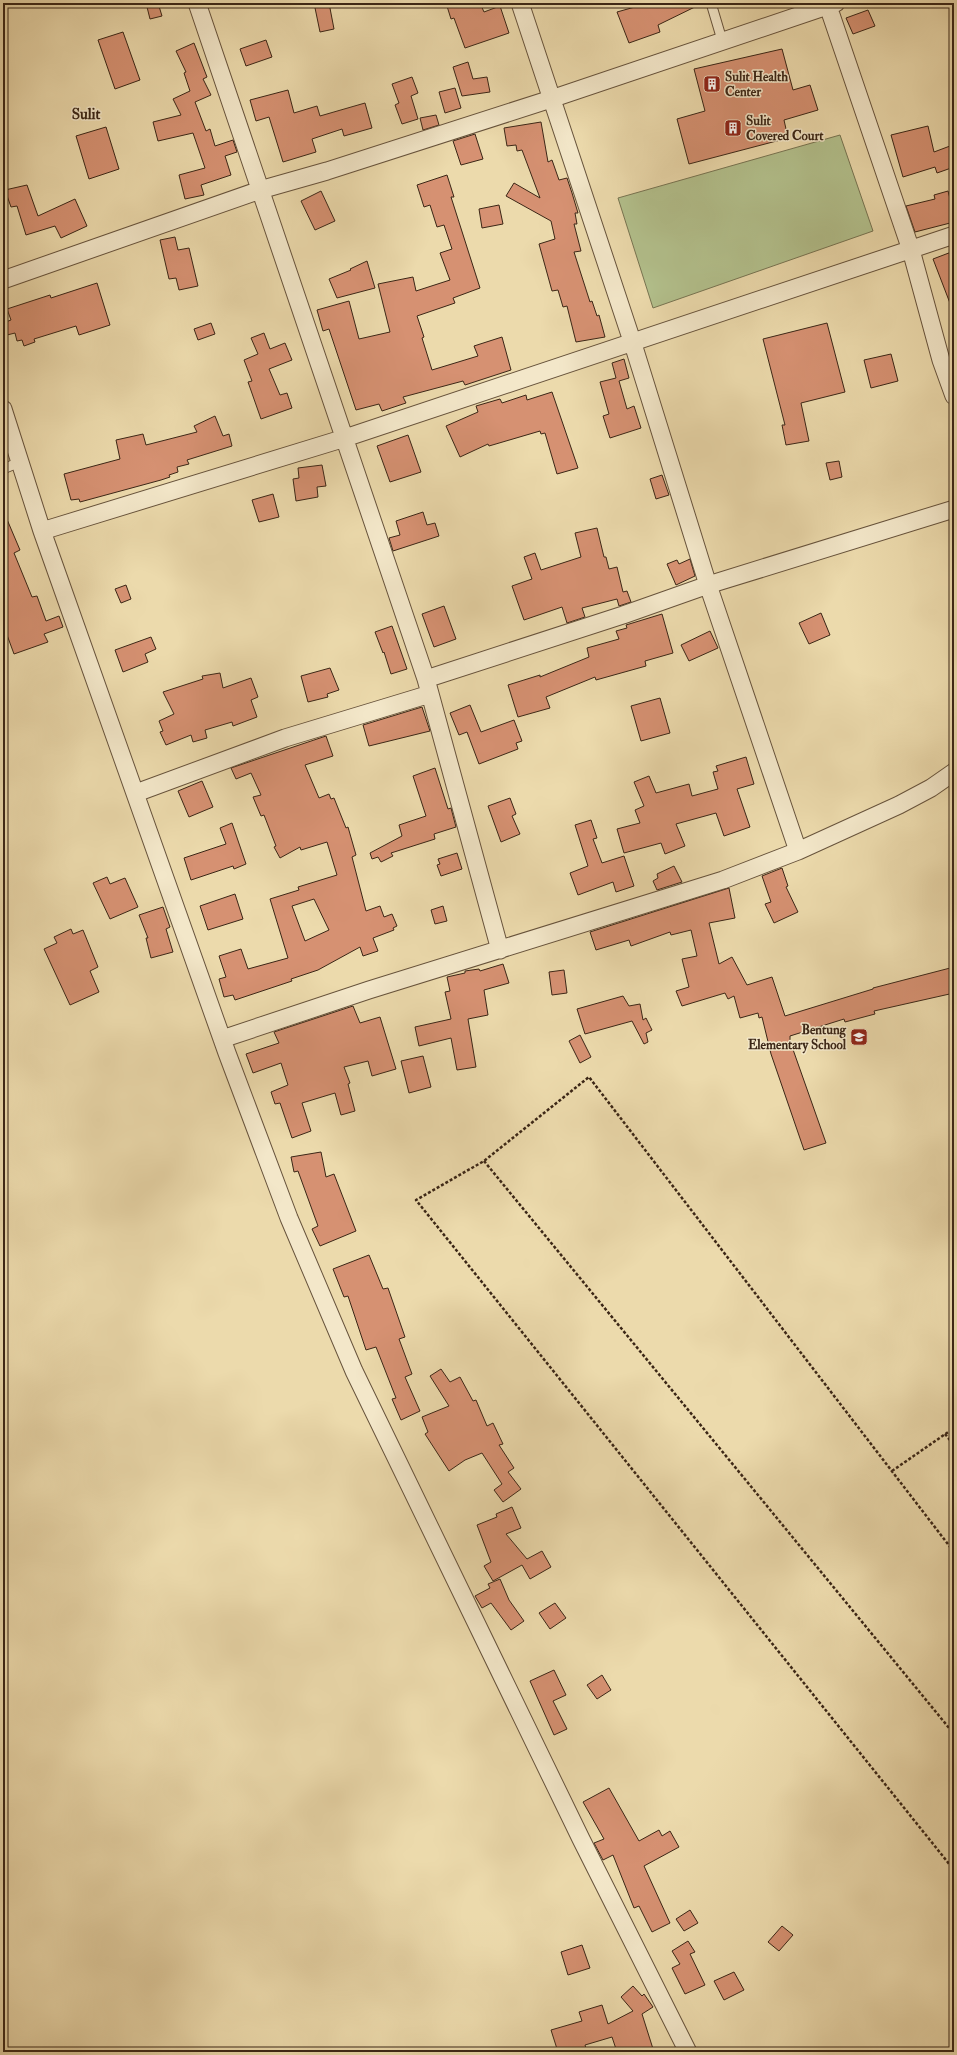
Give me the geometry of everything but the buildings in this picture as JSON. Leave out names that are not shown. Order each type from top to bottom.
[{"type":"street","points":[[197,3],[428,686],[500,950]]},
{"type":"street","points":[[520,3],[633,344],[708,585],[798,851]]},
{"type":"street","points":[[3,280],[260,190],[327,171],[551,99],[830,4],[911,250],[941,360],[954,396]]},
{"type":"street","points":[[42,531],[345,438],[633,344],[954,235]]},
{"type":"street","points":[[3,409],[42,531],[222,1039],[289,1218],[354,1371],[581,1839],[688,2052]]},
{"type":"street","points":[[136,793],[708,585],[954,509]]},
{"type":"street","points":[[222,1039],[369,990],[723,880],[798,851],[899,805],[931,788],[954,772]]},
{"type":"lane","points":[[711,3],[722,40]]},
{"type":"lane","points":[[3,468],[20,462]]},
{"type":"path","points":[[954,1552],[589,1077],[484,1162],[416,1200],[954,1870]]},
{"type":"path","points":[[484,1162],[954,1734]]},
{"type":"path","points":[[892,1471],[954,1428]]},
{"type":"path","points":[[945,1434],[954,1446]]},
{"type":"green space","points":[[840,135],[873,231],[653,308],[618,198]]},
{"type":"place","name":"Sulit Health Center","points":[[712,84]]},
{"type":"place","name":"Sulit Covered Court","points":[[733,128]]},
{"type":"place","name":"Bentung Elementary School","points":[[859,1037]]},
{"type":"district","name":"Sulit","points":[[86,114]]}]
